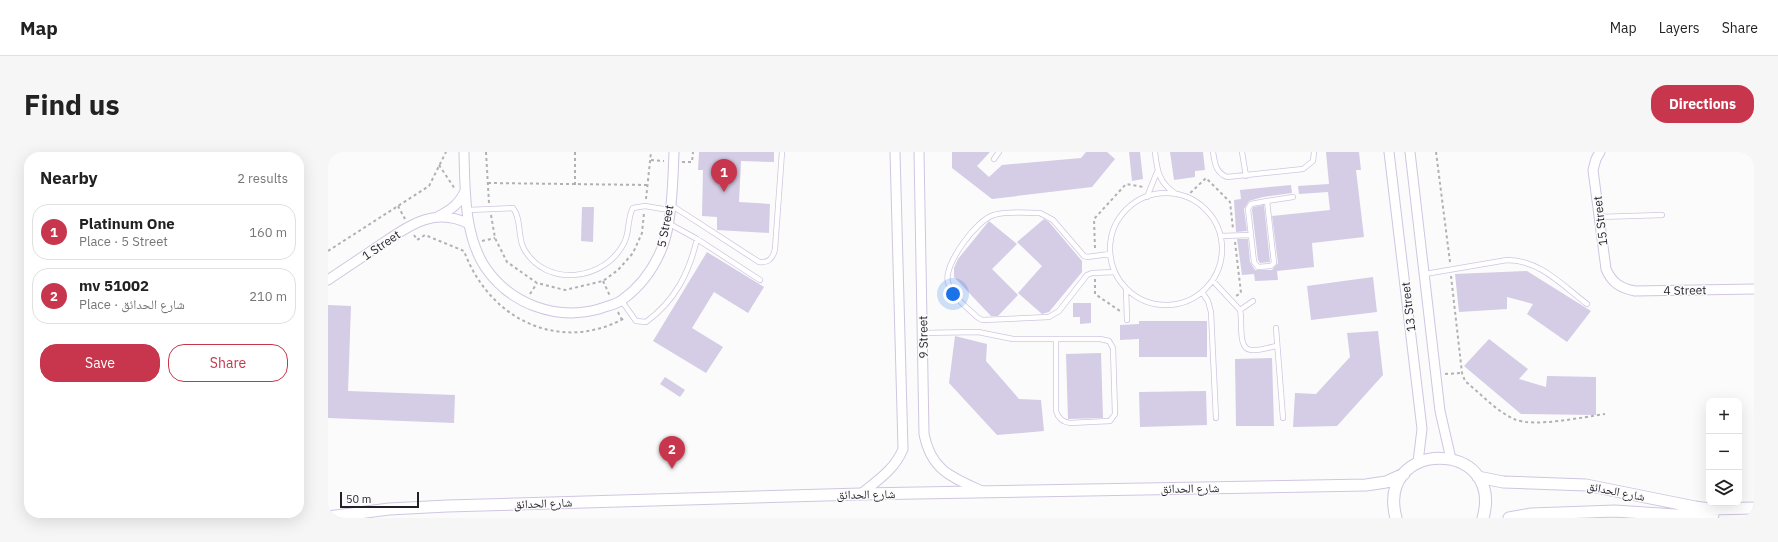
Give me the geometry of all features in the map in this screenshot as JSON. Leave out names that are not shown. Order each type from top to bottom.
[{"type":"street","name":"5 Street","points":[[464,152],[465,189],[469,224],[474,244],[485,266],[499,284],[534,307],[563,314],[587,312],[621,300],[636,288],[652,269],[663,247],[668,223],[674,152]]},
{"type":"street","name":"9 Street","points":[[861,494],[891,469],[898,460],[903,449],[895,152]]},
{"type":"street","name":"9 Street","points":[[919,152],[924,434],[926,447],[932,459],[940,469],[951,477],[983,492]]},
{"type":"street","name":"13 Street","points":[[1389,152],[1422,429],[1418,462]]},
{"type":"street","name":"13 Street","points":[[1410,152],[1443,427],[1451,459]]},
{"type":"street","name":"15 Street","points":[[1599,153],[1593,170],[1606,269],[1610,278],[1617,285]]},
{"type":"street","points":[[461,200],[465,189]]},
{"type":"street","name":"1 Street","points":[[328,280],[408,226],[436,217],[455,207],[461,200]]},
{"type":"street","name":"1 Street","points":[[436,217],[448,216],[460,219],[469,224]]},
{"type":"street","name":"4 Street","points":[[1617,285],[1625,289],[1635,291],[1754,289]]},
{"type":"street","points":[[1396,518],[1394,495],[1404,474],[1418,462],[1438,457],[1451,459],[1468,467],[1478,477],[1485,497],[1483,518]]},
{"type":"street","name":"شارع الحدائق","points":[[328,517],[389,509],[447,506],[861,494],[1366,485],[1386,482],[1404,474]]},
{"type":"street","name":"شارع الحدائق","points":[[1478,477],[1503,482],[1586,485],[1702,508],[1754,508]]},
{"type":"street","name":"شارع الحدائق","points":[[1509,518],[1531,514],[1615,511],[1675,515],[1754,514]]},
{"type":"lane","points":[[468,210],[513,208],[517,212],[520,239],[524,249],[532,259],[544,269],[560,274],[576,276],[592,272],[617,254],[624,243],[632,208],[645,206],[670,207],[759,262],[765,262],[770,260],[774,255],[775,249],[782,152]]},
{"type":"lane","points":[[994,159],[999,152]]},
{"type":"lane","points":[[1147,197],[1152,188],[1157,172],[1155,152]]},
{"type":"lane","points":[[1213,152],[1217,170],[1221,175],[1226,177],[1303,169],[1313,161],[1314,152]]},
{"type":"lane","points":[[1242,152],[1246,176]]},
{"type":"lane","points":[[1157,172],[1168,189],[1203,207],[1217,225],[1221,236],[1222,259],[1213,281],[1191,300],[1178,304],[1164,305],[1150,303],[1126,289],[1115,272],[1110,254],[1111,240],[1115,226],[1123,213],[1134,204],[1147,197],[1161,194],[1176,194]]},
{"type":"lane","points":[[1267,201],[1274,261],[1273,265],[1261,267],[1255,265],[1249,206],[1267,201],[1293,197]]},
{"type":"lane","points":[[1110,254],[1088,257],[1084,256],[1047,215],[1032,213],[994,215],[977,225],[950,263],[947,273],[948,283],[952,292],[977,317],[988,320],[1053,316],[1059,311],[1087,275],[1095,272],[1115,272]]},
{"type":"lane","points":[[1599,217],[1662,215]]},
{"type":"lane","points":[[668,223],[697,239],[760,280]]},
{"type":"lane","points":[[1221,236],[1251,235]]},
{"type":"lane","points":[[621,300],[636,321],[646,322],[650,319],[668,303],[682,284],[692,262],[697,239]]},
{"type":"lane","points":[[1425,274],[1507,260],[1521,260],[1534,264],[1587,304]]},
{"type":"lane","points":[[1213,281],[1240,310],[1242,343],[1245,348],[1250,350],[1277,346]]},
{"type":"lane","points":[[1126,289],[1127,318]]},
{"type":"lane","points":[[1202,292],[1208,301],[1211,312],[1216,418]]},
{"type":"lane","points":[[1240,310],[1253,301]]},
{"type":"lane","points":[[1276,328],[1283,418]]},
{"type":"lane","points":[[922,333],[978,332],[1013,339],[1104,339],[1112,344],[1113,348],[1114,416],[1107,422],[1070,423],[1060,420],[1056,411],[1056,340]]},
{"type":"path","points":[[328,251],[429,186],[446,152]]},
{"type":"path","points":[[486,152],[490,208],[495,238],[507,262],[537,283],[565,290],[603,281],[618,270],[633,253],[642,233],[651,152]]},
{"type":"path","points":[[575,185],[576,152]]},
{"type":"path","points":[[1436,152],[1463,377],[1468,384],[1507,415],[1521,422],[1537,423],[1605,414]]},
{"type":"path","points":[[439,165],[461,200]]},
{"type":"path","points":[[488,183],[648,185]]},
{"type":"path","points":[[1095,256],[1094,220],[1126,184],[1152,188]]},
{"type":"path","points":[[1095,272],[1095,294],[1127,318]]},
{"type":"path","points":[[1436,374],[1462,373]]},
{"type":"building","points":[[699,152],[774,152],[774,162],[741,161],[739,202],[770,204],[769,233],[717,230],[717,217],[702,216],[703,170],[698,170]]},
{"type":"building","points":[[952,152],[990,152],[977,166],[989,177],[1002,165],[1081,158],[1086,152],[1107,152],[1115,159],[1092,187],[992,199],[952,168]]},
{"type":"building","points":[[1129,152],[1140,152],[1143,179],[1132,181]]},
{"type":"building","points":[[1170,152],[1203,152],[1205,170],[1195,171],[1195,177],[1174,180]]},
{"type":"building","points":[[1326,152],[1359,152],[1361,170],[1356,170],[1364,237],[1312,243],[1314,267],[1277,271],[1278,280],[1255,281],[1254,274],[1242,275],[1237,239],[1248,239],[1250,262],[1255,270],[1272,270],[1278,263],[1272,216],[1330,210],[1328,192],[1299,194],[1298,186],[1329,184]]},
{"type":"building","points":[[1291,185],[1292,193],[1263,197],[1249,201],[1244,209],[1247,231],[1236,232],[1234,200],[1241,199],[1240,190]]},
{"type":"building","points":[[1264,205],[1270,262],[1260,263],[1258,260],[1252,210],[1253,207]]},
{"type":"building","points":[[582,207],[594,207],[593,242],[581,241]]},
{"type":"building","points":[[1044,219],[1049,222],[1082,261],[1082,272],[1049,312],[1042,314],[1018,293],[1042,266],[1017,242]]},
{"type":"building","points":[[989,221],[1017,244],[992,269],[1018,295],[998,316],[991,316],[954,277],[954,268],[958,259]]},
{"type":"building","points":[[707,252],[764,287],[748,313],[714,292],[692,328],[723,347],[706,373],[653,341]]},
{"type":"building","points":[[1527,271],[1591,311],[1567,342],[1527,314],[1533,304],[1507,297],[1507,309],[1459,312],[1455,274]]},
{"type":"building","points":[[1373,277],[1377,312],[1311,320],[1307,286]]},
{"type":"building","points":[[1073,303],[1091,303],[1091,323],[1080,324],[1080,317],[1073,317]]},
{"type":"building","points":[[328,305],[351,306],[348,391],[455,395],[454,423],[328,418]]},
{"type":"building","points":[[1139,321],[1207,321],[1207,357],[1139,357],[1139,339],[1120,340],[1120,325],[1139,324]]},
{"type":"building","points":[[1378,331],[1383,375],[1337,426],[1293,427],[1295,393],[1316,394],[1350,357],[1347,333]]},
{"type":"building","points":[[955,336],[987,344],[986,361],[1019,399],[1041,400],[1044,431],[997,435],[949,383]]},
{"type":"building","points":[[1489,339],[1528,369],[1519,379],[1546,387],[1547,376],[1596,377],[1596,415],[1521,414],[1464,366]]},
{"type":"building","points":[[1101,353],[1103,418],[1068,419],[1066,354]]},
{"type":"building","points":[[1272,358],[1274,426],[1236,426],[1235,359]]},
{"type":"building","points":[[665,377],[685,390],[680,397],[660,384]]},
{"type":"building","points":[[1206,391],[1207,425],[1140,427],[1139,392]]},
{"type":"place","name":"Platinum One","points":[[724,192]]},
{"type":"place","name":"mv 51002","points":[[672,469]]}]
